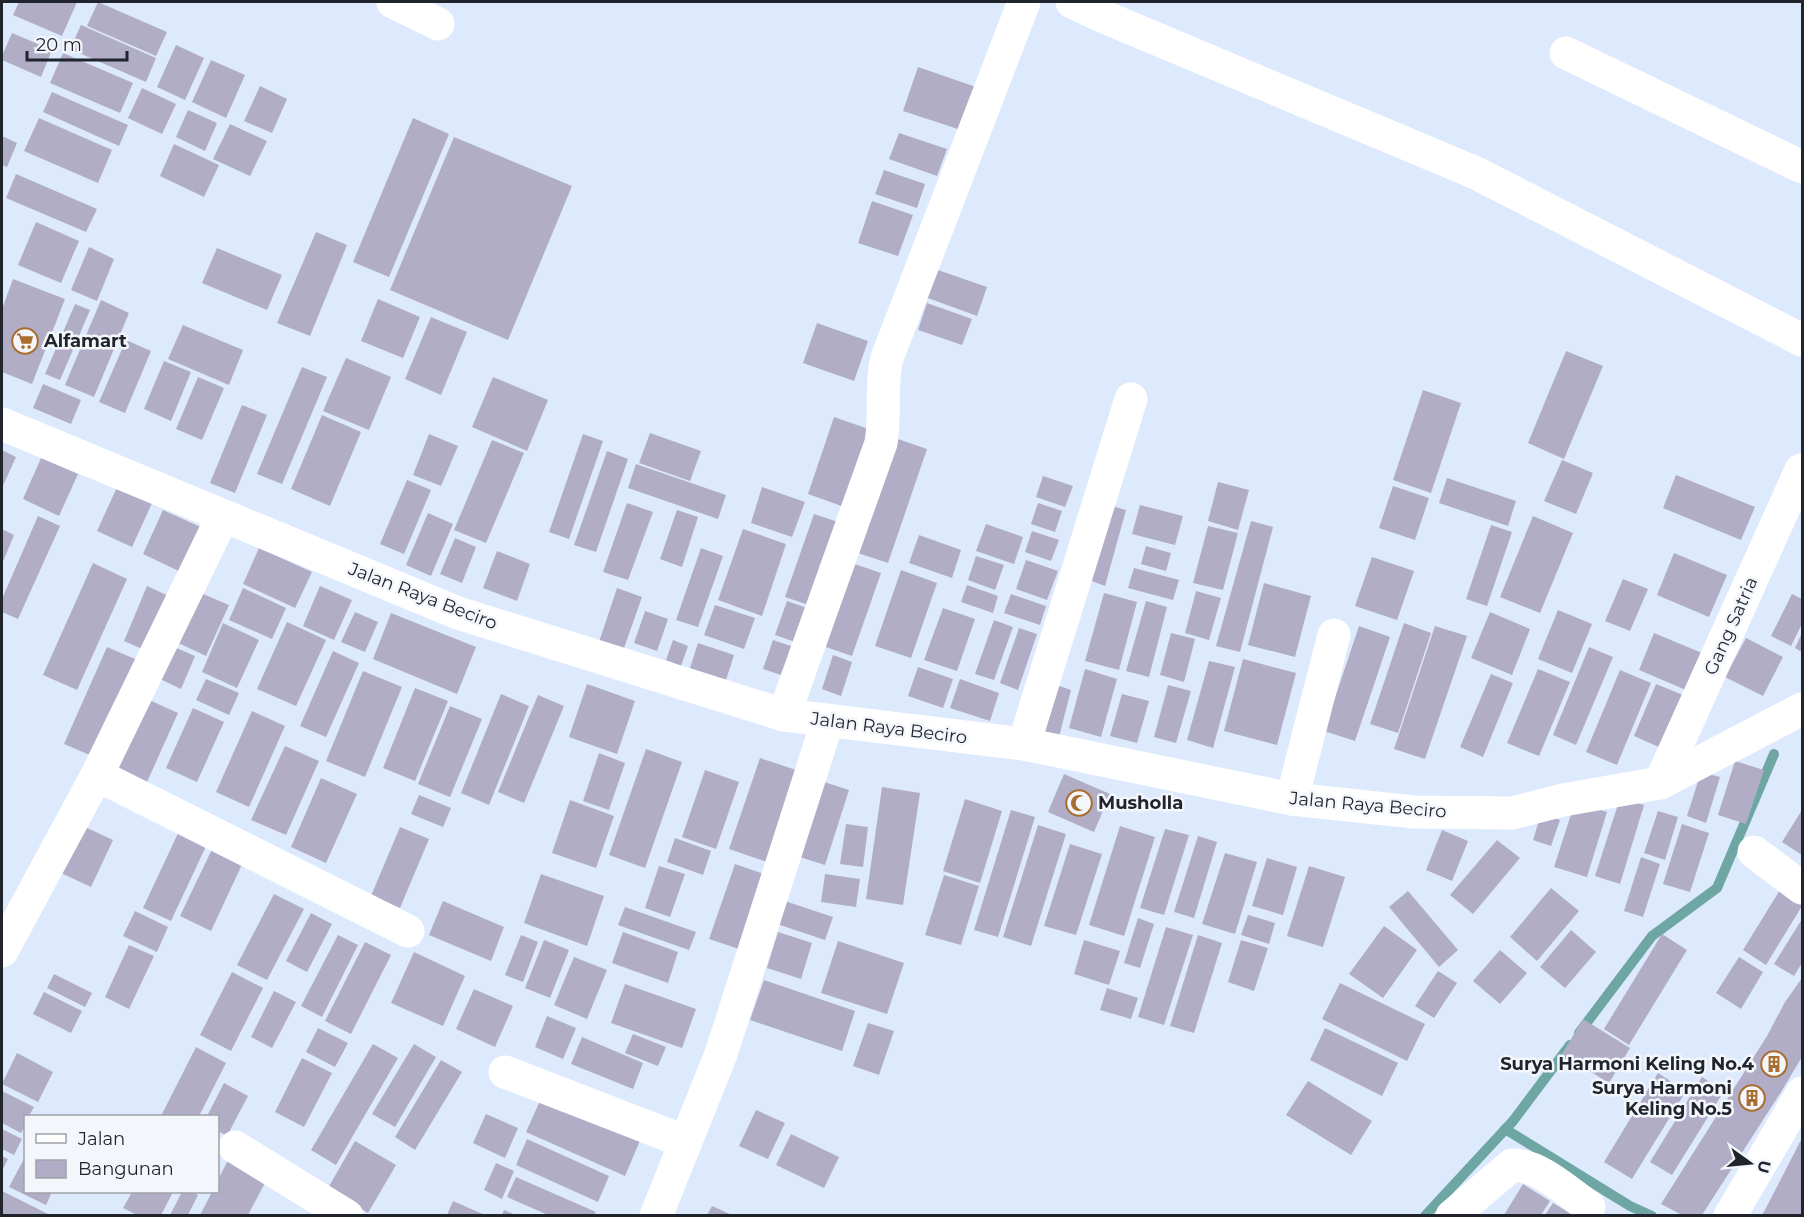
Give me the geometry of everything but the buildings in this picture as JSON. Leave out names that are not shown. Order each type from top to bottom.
[{"type":"street","points":[[393,2],[438,24]]},
{"type":"street","points":[[784,715],[881,442],[884,429],[884,369],[887,358],[1024,2]]},
{"type":"street","points":[[1072,2],[1476,173],[1803,340]]},
{"type":"street","points":[[1566,53],[1803,166]]},
{"type":"street","points":[[1024,744],[1131,399]]},
{"type":"street","name":"Jalan Raya Beciro","points":[[2,424],[458,613],[784,715],[1024,744],[1292,799],[1414,812],[1512,813],[1563,800],[1660,783],[1803,709]]},
{"type":"street","name":"Gang Satria","points":[[1660,783],[1801,470]]},
{"type":"street","points":[[2,951],[97,775],[223,516]]},
{"type":"street","points":[[1292,799],[1334,635]]},
{"type":"street","points":[[656,1215],[721,1054],[828,720]]},
{"type":"street","points":[[97,775],[408,931]]},
{"type":"street","points":[[1754,852],[1803,888]]},
{"type":"street","points":[[505,1072],[686,1142]]},
{"type":"street","points":[[1731,1215],[1803,1093]]},
{"type":"street","points":[[235,1147],[347,1215]]},
{"type":"street","points":[[1452,1215],[1512,1165],[1523,1164],[1535,1168],[1589,1207]]},
{"type":"waterway","points":[[1579,1033],[1652,936],[1717,888],[1774,754]]},
{"type":"waterway","points":[[1425,1216],[1513,1121],[1570,1045]]},
{"type":"waterway","points":[[1505,1129],[1630,1206],[1652,1216]]},
{"type":"place","name":"Alfamart","points":[[25,341]]},
{"type":"place","name":"Musholla","points":[[1079,803]]},
{"type":"place","name":"Surya Harmoni Keling No.4","points":[[1774,1064]]},
{"type":"place","name":"Surya Harmoni Keling No.5","points":[[1752,1098]]}]
